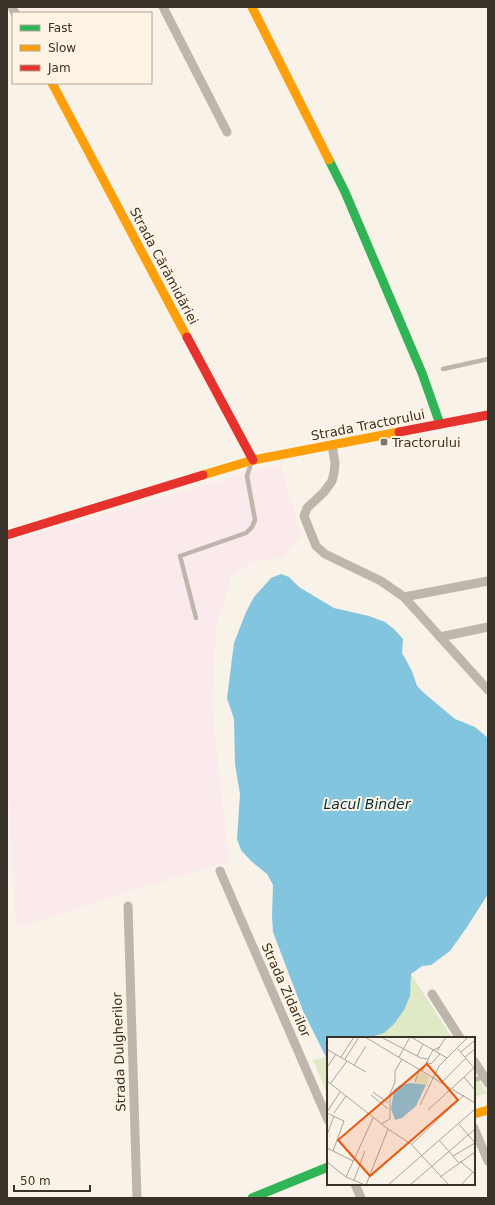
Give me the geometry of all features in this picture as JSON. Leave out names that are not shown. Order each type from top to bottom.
[{"type":"street","points":[[163,7],[227,132]]},
{"type":"street","points":[[252,7],[345,192],[422,373],[440,424]]},
{"type":"street","name":"Strada Cărămidăriei","points":[[53,84],[253,460]]},
{"type":"street","name":"Strada Tractorului","points":[[7,535],[253,460],[488,415]]},
{"type":"street","points":[[332,445],[335,463],[332,481],[324,492],[307,508],[304,516],[316,546],[325,554],[382,581],[404,597],[488,690]]},
{"type":"street","points":[[404,597],[488,581]]},
{"type":"street","points":[[440,637],[488,627]]},
{"type":"street","name":"Strada Zidarilor","points":[[220,871],[327,1118]]},
{"type":"street","name":"Strada Dulgherilor","points":[[128,906],[137,1198]]},
{"type":"street","points":[[432,994],[459,1037]]},
{"type":"street","points":[[475,1063],[486,1080]]},
{"type":"street","points":[[475,1114],[488,1110]]},
{"type":"street","points":[[475,1130],[488,1161]]},
{"type":"street","points":[[252,1198],[327,1167]]},
{"type":"street","points":[[355,1185],[361,1198]]},
{"type":"lane","points":[[443,369],[488,359]]},
{"type":"lane","points":[[196,618],[180,556],[246,533],[252,527],[255,520],[247,476],[253,460]]},
{"type":"lane","points":[[475,1080],[486,1080]]},
{"type":"shaded area","points":[[281,464],[301,536],[282,558],[253,562],[231,577],[216,629],[212,705],[228,858],[230,861],[16,928],[7,766],[7,541]]},
{"type":"green space","points":[[411,974],[451,1037],[371,1037],[384,1033],[410,996]]},
{"type":"green space","points":[[327,1057],[327,1094],[313,1060]]},
{"type":"green space","points":[[475,1074],[487,1093],[475,1097]]},
{"type":"water","name":"Lacul Binder","points":[[281,574],[289,577],[299,587],[334,608],[369,616],[385,622],[403,639],[402,653],[412,671],[417,686],[455,719],[475,727],[488,738],[488,894],[450,951],[431,965],[422,966],[411,974],[410,996],[404,1010],[394,1024],[384,1033],[371,1037],[327,1037],[327,1057],[303,1011],[273,932],[273,885],[267,874],[251,861],[241,850],[237,839],[240,794],[235,764],[234,719],[227,698],[234,643],[246,612],[254,597],[271,578]]},
{"type":"traffic: fast","points":[[329,160],[345,192],[422,373],[440,424]]},
{"type":"traffic: fast","points":[[252,1198],[327,1167]]},
{"type":"traffic: slow","points":[[252,7],[329,160]]},
{"type":"traffic: slow","points":[[53,84],[187,337]]},
{"type":"traffic: slow","points":[[203,475],[253,460],[399,432]]},
{"type":"traffic: slow","points":[[475,1114],[488,1110]]},
{"type":"traffic: jam","points":[[187,337],[253,460]]},
{"type":"traffic: jam","points":[[399,432],[488,415]]},
{"type":"traffic: jam","points":[[7,535],[203,475]]},
{"type":"place","name":"Tractorului","points":[[384,442]]}]
